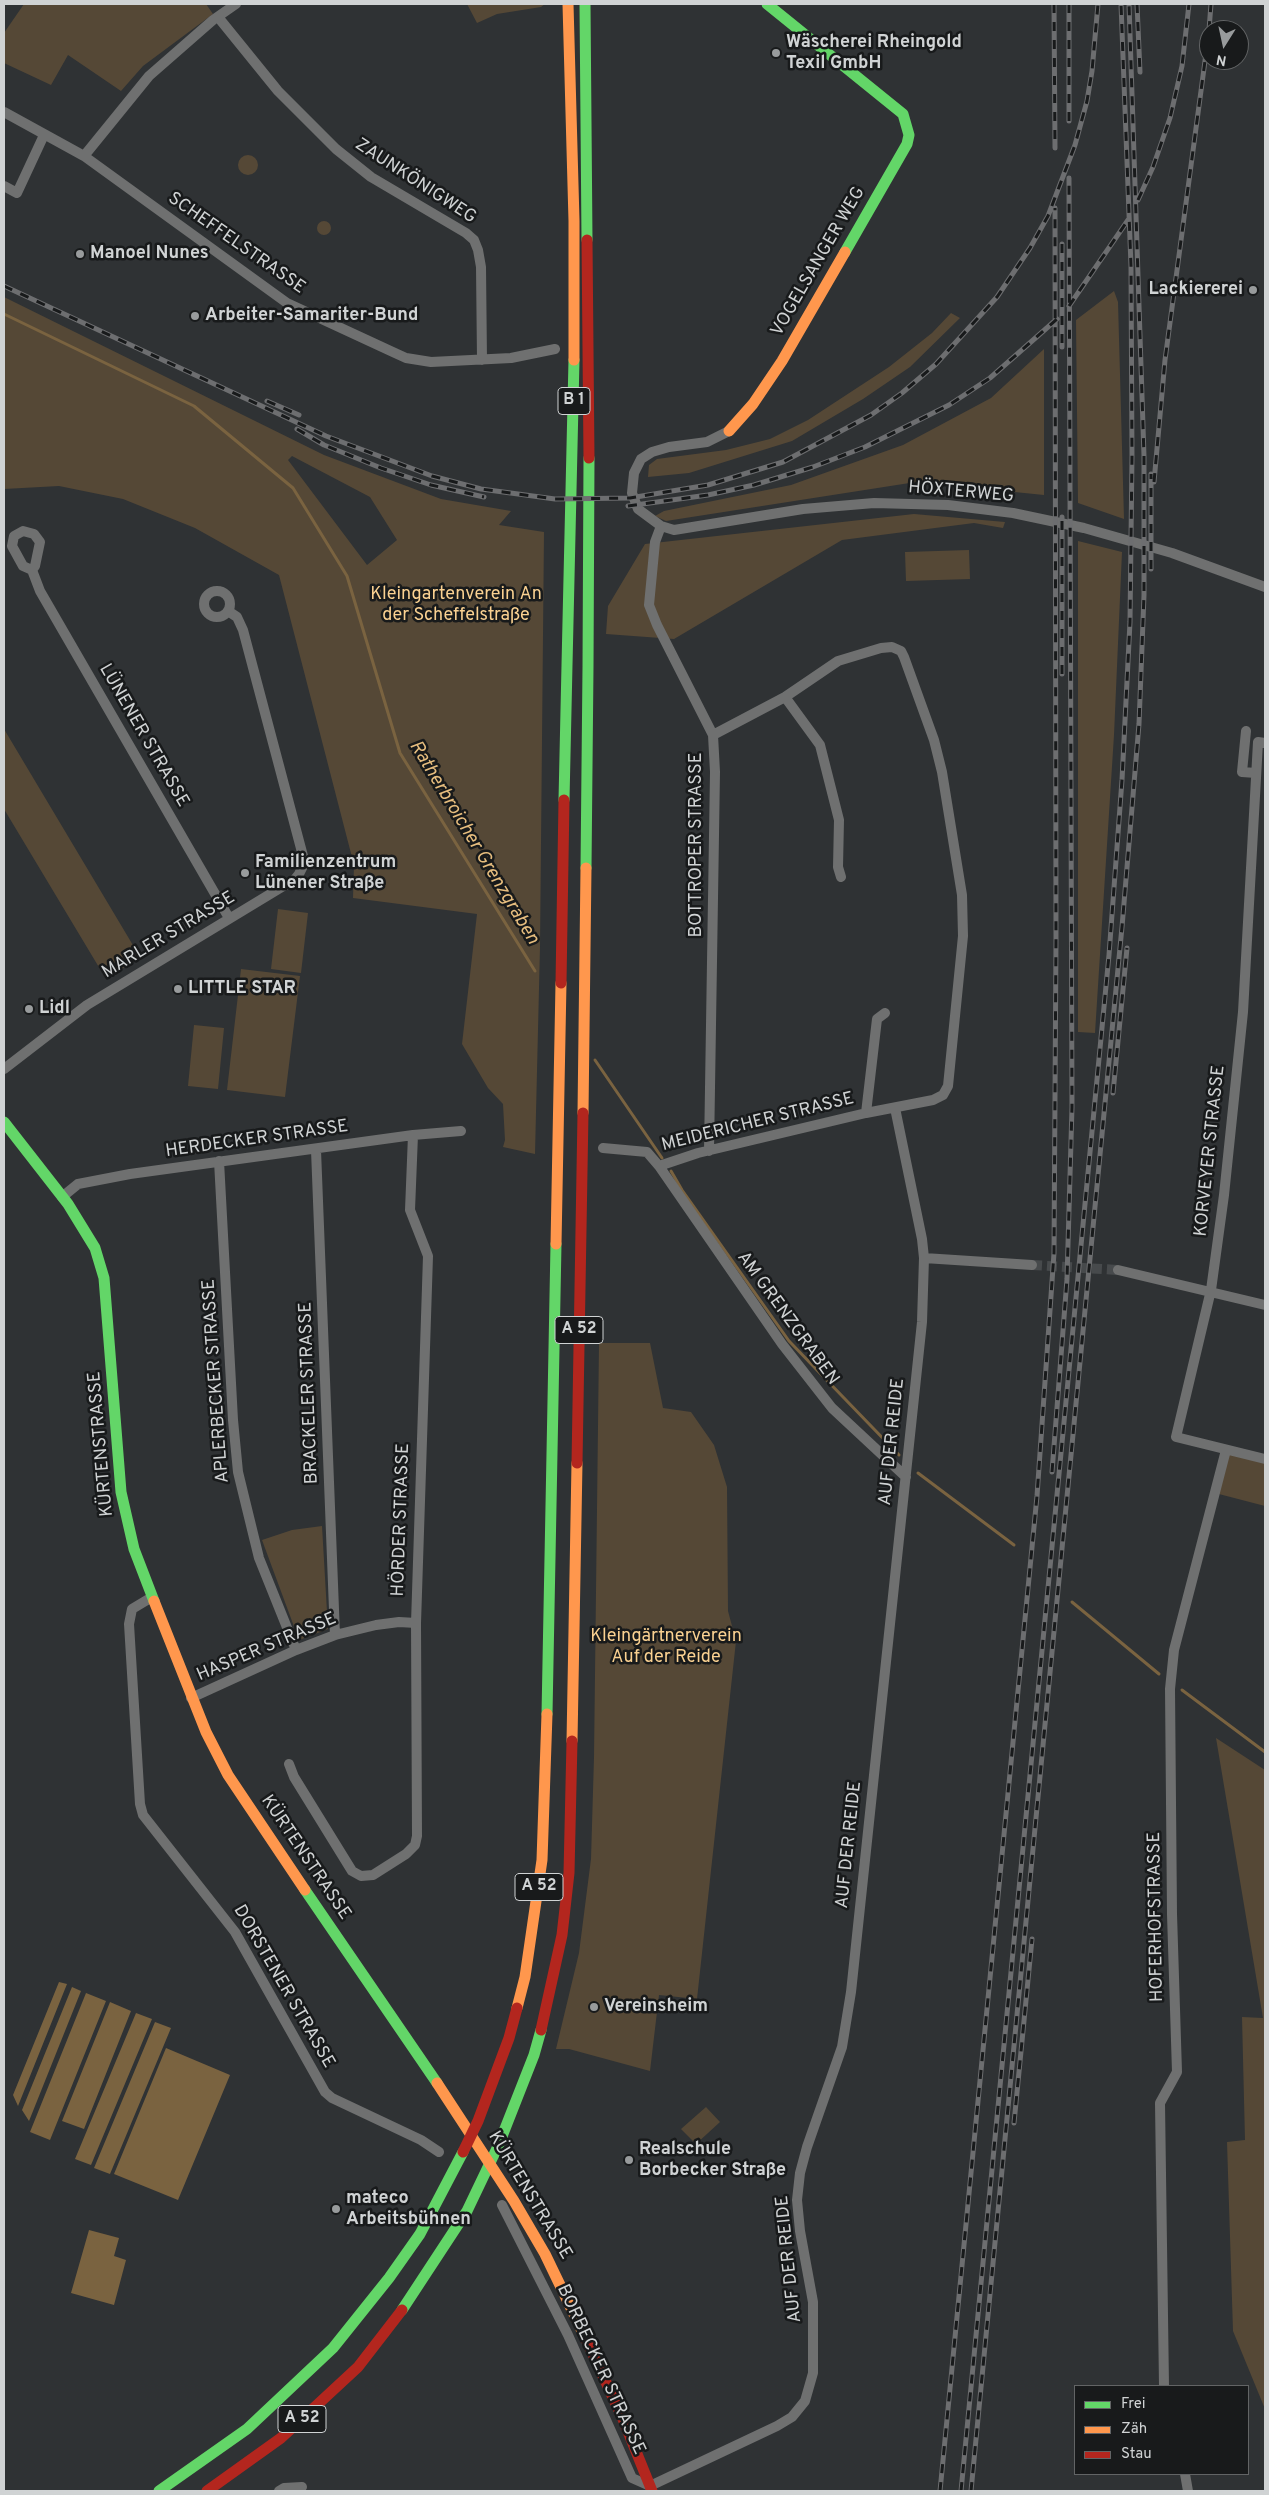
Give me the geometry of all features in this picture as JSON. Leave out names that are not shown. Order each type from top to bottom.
[{"type":"main road","name":"B 1","points":[[567,665],[574,403],[574,221],[568,4]]},
{"type":"main road","name":"B 1","points":[[585,4],[590,566],[588,666]]},
{"type":"main road","name":"VOGELSANGER WEG","points":[[729,431],[753,404],[782,361],[907,144],[909,135],[903,114],[895,106],[767,4]]},
{"type":"main road","name":"A 52","points":[[159,2491],[247,2429],[289,2391],[333,2348],[389,2278],[420,2234],[450,2181],[478,2122],[509,2038],[525,1977],[542,1860],[546,1780],[567,665]]},
{"type":"main road","name":"A 52","points":[[207,2491],[281,2438],[358,2367],[411,2299],[467,2211],[514,2111],[534,2055],[551,1991],[562,1935],[569,1873],[581,1255],[588,666]]},
{"type":"main road","name":"KÜRTENSTRASSE","points":[[4,1122],[62,1196],[80,1221],[95,1248],[104,1278],[121,1492],[134,1549],[191,1698],[228,1775],[404,2037],[456,2110],[536,2239],[623,2418],[651,2489]]},
{"type":"main road","points":[[215,2491],[242,2467]]},
{"type":"street","points":[[84,156],[149,76],[236,4]]},
{"type":"street","name":"ZAUNKÖNIGWEG","points":[[218,17],[278,91],[336,149],[371,177],[466,233],[474,240],[481,267],[482,360]]},
{"type":"street","name":"SCHEFFELSTRASSE","points":[[4,112],[84,156],[287,302],[406,358],[431,362],[482,360],[511,358],[555,349]]},
{"type":"street","points":[[4,186],[17,192],[44,134]]},
{"type":"street","name":"VOGELSANGER WEG","points":[[648,518],[638,509],[632,492],[634,473],[641,459],[652,452],[669,447],[707,442],[729,431]]},
{"type":"street","name":"HÖXTERWEG","points":[[648,518],[661,526],[674,530],[803,509],[874,503],[948,504],[1034,517],[1172,554],[1265,587]]},
{"type":"street","name":"BOTTROPER STRASSE","points":[[661,526],[655,542],[648,601],[657,625],[713,735],[715,772],[708,1151]]},
{"type":"street","name":"LÜNENER STRASSE","points":[[32,570],[50,610],[229,918]]},
{"type":"street","name":"MARLER STRASSE","points":[[4,1069],[87,1005],[295,879],[303,866],[303,856],[243,630],[236,617],[228,611]]},
{"type":"street","name":"MEIDERICHER STRASSE","points":[[604,1148],[647,1152],[659,1166],[708,1151],[866,1113],[933,1100],[943,1095],[948,1086],[963,936],[962,895],[942,772],[931,731],[904,656],[901,652],[892,648],[881,648],[856,654],[838,661],[785,697]]},
{"type":"street","points":[[713,735],[785,697],[820,745],[839,820],[838,866],[841,877]]},
{"type":"street","name":"KORVEYER STRASSE","points":[[1256,773],[1242,772],[1245,736],[1262,742],[1256,773],[1243,1012],[1224,1195],[1211,1290],[1176,1437],[1265,1460]]},
{"type":"street","name":"MEIDERICHER STRASSE","points":[[866,1113],[877,1019],[885,1013]]},
{"type":"street","name":"AUF DER REIDE","points":[[651,2489],[792,2417],[805,2401],[813,2373],[813,2302],[800,2231],[797,2200],[800,2173],[807,2147],[842,2047],[849,2000],[922,1322],[924,1258],[907,1161],[895,1108]]},
{"type":"street","name":"HERDECKER STRASSE","points":[[62,1196],[78,1184],[219,1161],[316,1150],[413,1135],[462,1131]]},
{"type":"street","name":"HÖRDER STRASSE","points":[[289,1764],[294,1777],[352,1871],[361,1876],[373,1875],[406,1854],[414,1845],[417,1836],[416,1623],[428,1256],[410,1210],[413,1135]]},
{"type":"street","name":"BRACKELER STRASSE","points":[[316,1150],[335,1635]]},
{"type":"street","name":"APLERBECKER STRASSE","points":[[219,1161],[233,1420],[238,1472],[259,1558],[296,1650]]},
{"type":"street","name":"AM GRENZGRABEN","points":[[659,1166],[782,1344],[832,1408],[906,1477]]},
{"type":"street","points":[[924,1258],[1032,1265]]},
{"type":"street","points":[[1118,1270],[1211,1290],[1265,1305]]},
{"type":"street","name":"HOFERHOFSTRASSE","points":[[1164,2385],[1160,2103],[1177,2072],[1172,1914],[1170,1689],[1174,1650],[1226,1450]]},
{"type":"street","name":"DORSTENER STRASSE","points":[[152,1597],[132,1609],[129,1624],[140,1804],[143,1815],[235,1932],[325,2092],[332,2098],[421,2140],[439,2152]]},
{"type":"street","name":"HASPER STRASSE","points":[[191,1698],[296,1650],[335,1635],[376,1625],[399,1622],[416,1623]]},
{"type":"street","name":"BORBECKER STRASSE","points":[[502,2205],[568,2335],[632,2478],[651,2489]]},
{"type":"street","points":[[1185,2475],[1188,2491]]},
{"type":"street","points":[[280,2491],[284,2488],[302,2487]]},
{"type":"green space","points":[[24,4],[206,4],[213,14],[143,66],[121,91],[68,55],[51,85],[4,63],[4,33]]},
{"type":"green space","points":[[467,4],[545,4],[541,7],[497,14],[477,23]]},
{"type":"green space","points":[[248,155],[255,158],[258,165],[255,172],[248,175],[241,172],[238,165],[241,158]]},
{"type":"green space","points":[[321,221],[327,221],[331,228],[327,235],[321,235],[317,231],[317,225]]},
{"type":"green space","points":[[1114,291],[1118,302],[1124,519],[1078,503],[1076,320]]},
{"type":"green space","name":"Kleingartenverein An der Scheffelstraße","points":[[4,297],[324,455],[441,499],[511,511],[499,525],[544,532],[540,947],[535,1154],[503,1147],[505,1140],[503,1104],[488,1088],[462,1044],[477,914],[353,898],[354,865],[279,575],[195,528],[123,499],[59,486],[4,489]],"holes":[[[292,456],[370,497],[397,540],[367,565],[288,460]]]},
{"type":"green space","points":[[951,313],[960,318],[910,367],[863,399],[792,441],[689,473],[648,477],[649,465],[657,459],[726,450],[770,439],[808,420],[889,367],[932,333]]},
{"type":"green space","points":[[1044,349],[1044,495],[916,482],[666,521],[655,516],[664,511],[791,485],[903,445],[991,398]]},
{"type":"green space","points":[[914,514],[1005,522],[1003,528],[974,523],[842,540],[674,639],[606,634],[608,606],[645,544]]},
{"type":"green space","points":[[1078,541],[1122,552],[1114,735],[1095,1033],[1078,1032]]},
{"type":"green space","points":[[969,550],[970,579],[906,581],[905,552]]},
{"type":"green space","points":[[4,729],[140,957],[106,979],[4,809]]},
{"type":"green space","points":[[278,909],[308,913],[301,973],[271,969]]},
{"type":"green space","points":[[241,969],[300,976],[285,1097],[227,1090]]},
{"type":"green space","points":[[194,1025],[224,1028],[218,1089],[188,1086]]},
{"type":"green space","name":"Kleingärtnerverein Auf der Reide","points":[[599,1343],[650,1343],[663,1408],[691,1412],[714,1445],[727,1487],[728,1611],[736,1641],[697,1999],[659,1995],[650,2071],[569,2049],[556,2049],[579,1953],[591,1859]]},
{"type":"green space","points":[[1226,1450],[1265,1459],[1265,1506],[1215,1493]]},
{"type":"green space","points":[[322,1526],[328,1629],[299,1640],[262,1540],[292,1530]]},
{"type":"green space","points":[[1216,1738],[1265,1770],[1265,2409],[1233,2331],[1227,2142],[1245,2140],[1242,2017],[1263,2018]]},
{"type":"green space","points":[[706,2107],[720,2122],[696,2144],[681,2129]]},
{"type":"shaded area","points":[[59,1982],[67,1984],[18,2106],[13,2095]]},
{"type":"shaded area","points":[[72,1987],[81,1991],[29,2121],[22,2110]]},
{"type":"shaded area","points":[[86,1993],[106,2001],[50,2140],[30,2132]]},
{"type":"shaded area","points":[[110,2002],[131,2011],[84,2129],[62,2121]]},
{"type":"shaded area","points":[[136,2013],[152,2019],[91,2165],[75,2159]]},
{"type":"shaded area","points":[[155,2022],[171,2028],[110,2174],[94,2168]]},
{"type":"shaded area","points":[[166,2048],[230,2075],[178,2200],[114,2174]]},
{"type":"shaded area","points":[[89,2230],[119,2238],[114,2256],[126,2260],[114,2305],[71,2293]]},
{"type":"waterway","name":"Ratherbroicher Grenzgraben","points":[[4,314],[194,406],[293,488],[347,576],[400,753],[535,971]]},
{"type":"waterway","points":[[595,1060],[662,1158]]},
{"type":"waterway","points":[[671,1171],[682,1190],[789,1341],[899,1455]]},
{"type":"waterway","points":[[918,1473],[1014,1545]]},
{"type":"waterway","points":[[1072,1602],[1159,1674]]},
{"type":"waterway","points":[[1182,1690],[1265,1752]]},
{"type":"tunnel","points":[[1032,1265],[1118,1270]]},
{"type":"railway","points":[[1054,4],[1055,148]]},
{"type":"railway","points":[[1069,4],[1069,121]]},
{"type":"railway","points":[[4,286],[326,436],[432,476],[481,489],[555,499],[630,498],[708,485],[783,462],[871,415],[902,393],[936,364],[997,297],[1030,248],[1048,216],[1075,145],[1087,101],[1092,71],[1098,4]]},
{"type":"railway","points":[[961,2491],[1109,955],[1122,780],[1130,622],[1132,456],[1131,266],[1121,4]]},
{"type":"railway","points":[[971,2491],[1122,927],[1139,724],[1144,595],[1144,456],[1129,4]]},
{"type":"railway","points":[[1137,4],[1140,72]]},
{"type":"railway","points":[[1138,200],[1153,167],[1170,118],[1182,66],[1189,4]]},
{"type":"railway","points":[[1210,20],[1211,4]]},
{"type":"railway","points":[[1154,482],[1165,360],[1204,70]]},
{"type":"railway","points":[[1052,1472],[1067,1279],[1072,1107],[1069,178]]},
{"type":"railway","points":[[940,2491],[1037,1496],[1054,1253],[1056,939],[1055,208]]},
{"type":"railway","points":[[1069,306],[1128,220]]},
{"type":"railway","points":[[1062,244],[1062,347]]},
{"type":"railway","points":[[628,506],[708,495],[754,485],[813,467],[865,447],[949,405],[990,378],[1057,319]]},
{"type":"railway","points":[[267,401],[299,415]]},
{"type":"railway","points":[[297,429],[324,445],[381,468],[431,485],[484,497]]},
{"type":"railway","points":[[1151,474],[1151,569]]},
{"type":"railway","points":[[1062,517],[1062,674]]},
{"type":"railway","points":[[1113,1093],[1127,948]]},
{"type":"railway","points":[[1014,2123],[1032,1939]]},
{"type":"traffic: fast","points":[[585,4],[587,240]]},
{"type":"traffic: fast","points":[[767,4],[903,114],[909,135],[907,144],[845,252]]},
{"type":"traffic: fast","points":[[567,665],[574,360]]},
{"type":"traffic: fast","points":[[588,667],[589,458]]},
{"type":"traffic: fast","points":[[564,800],[567,665]]},
{"type":"traffic: fast","points":[[586,868],[588,667]]},
{"type":"traffic: fast","points":[[4,1122],[68,1204],[95,1248],[104,1278],[121,1492],[134,1549],[154,1601]]},
{"type":"traffic: fast","points":[[547,1714],[556,1244]]},
{"type":"traffic: fast","points":[[305,1890],[437,2083]]},
{"type":"traffic: fast","points":[[402,2310],[467,2211],[499,2144],[534,2055],[541,2030]]},
{"type":"traffic: fast","points":[[159,2491],[247,2429],[333,2348],[389,2278],[420,2234],[463,2152]]},
{"type":"traffic: slow","points":[[568,4],[574,221],[574,360]]},
{"type":"traffic: slow","points":[[729,431],[753,404],[782,361],[845,252]]},
{"type":"traffic: slow","points":[[583,1113],[586,868]]},
{"type":"traffic: slow","points":[[556,1244],[561,983]]},
{"type":"traffic: slow","points":[[572,1741],[577,1463]]},
{"type":"traffic: slow","points":[[154,1601],[206,1732],[228,1775],[305,1890]]},
{"type":"traffic: slow","points":[[517,2008],[525,1977],[542,1860],[547,1714]]},
{"type":"traffic: slow","points":[[437,2083],[514,2201],[545,2254],[586,2339]]},
{"type":"traffic: jam","points":[[587,240],[589,458]]},
{"type":"traffic: jam","points":[[561,983],[564,800]]},
{"type":"traffic: jam","points":[[577,1463],[583,1113]]},
{"type":"traffic: jam","points":[[541,2030],[562,1935],[569,1873],[572,1741]]},
{"type":"traffic: jam","points":[[463,2152],[478,2121],[509,2038],[517,2008]]},
{"type":"traffic: jam","points":[[207,2491],[281,2438],[358,2367],[402,2310]]},
{"type":"traffic: jam","points":[[586,2339],[623,2419],[652,2491]]},
{"type":"place","name":"Wäscherei Rheingold Texil GmbH","points":[[776,53]]},
{"type":"place","name":"Manoel Nunes","points":[[80,254]]},
{"type":"place","name":"Lackiererei","points":[[1253,290]]},
{"type":"place","name":"Arbeiter-Samariter-Bund","points":[[195,316]]},
{"type":"place","name":"Familienzentrum Lünener Straße","points":[[245,873]]},
{"type":"place","name":"LITTLE STAR","points":[[178,989]]},
{"type":"place","name":"Lidl","points":[[29,1009]]},
{"type":"place","name":"Vereinsheim","points":[[594,2007]]},
{"type":"place","name":"Realschule Borbecker Straße","points":[[629,2160]]},
{"type":"place","name":"mateco Arbeitsbühnen","points":[[336,2209]]}]
